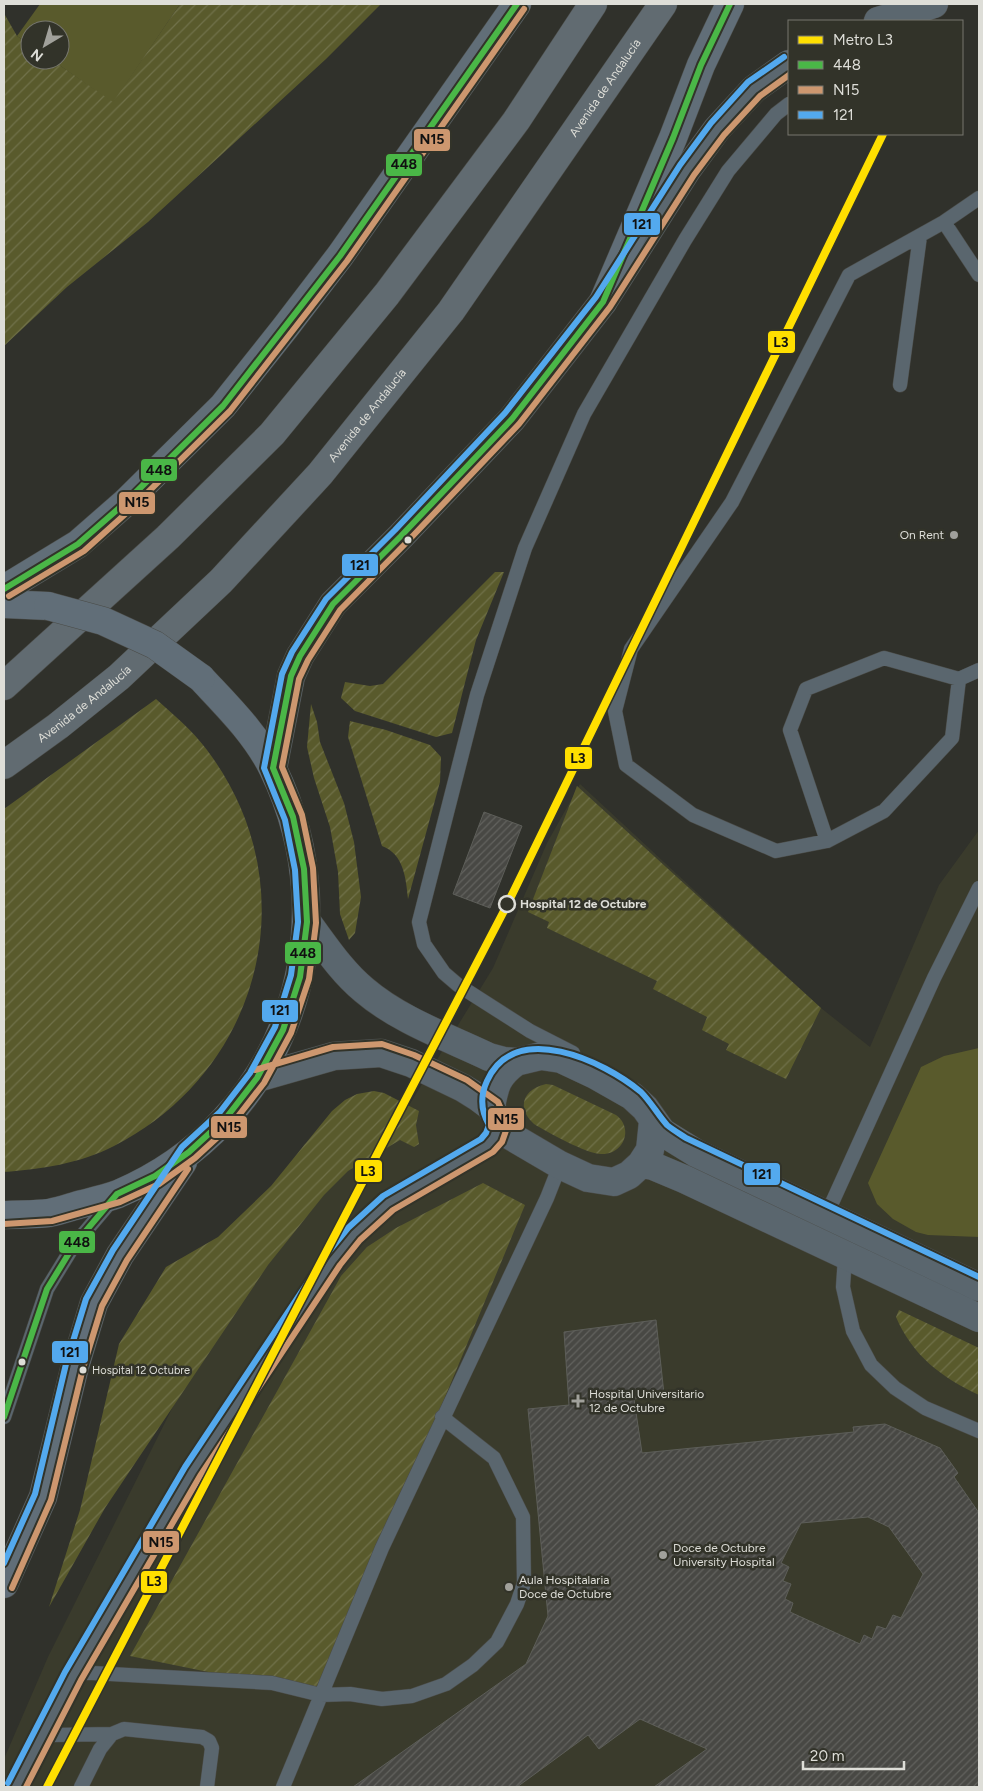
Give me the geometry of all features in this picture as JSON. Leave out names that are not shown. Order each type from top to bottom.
[{"type":"highway","points":[[4,686],[168,538],[272,434],[387,294],[516,121],[593,4]]},
{"type":"highway","name":"Avenida de Andalucía","points":[[4,765],[58,726],[119,677],[221,581],[320,474],[451,311],[663,4]]},
{"type":"main road","points":[[4,589],[78,544],[126,502],[223,406],[340,256],[517,4]]},
{"type":"main road","points":[[603,302],[673,138],[701,65],[730,4]]},
{"type":"main road","points":[[4,604],[48,606],[103,621],[154,644],[201,678],[241,720],[273,768],[293,817],[304,869],[307,922],[300,977],[283,1030],[257,1078],[226,1118],[189,1152],[154,1176],[117,1194],[50,1213],[4,1215]]},
{"type":"main road","points":[[4,1584],[43,1497],[75,1366],[94,1303],[120,1255],[189,1152]]},
{"type":"street","points":[[496,32],[509,4]]},
{"type":"street","points":[[881,20],[935,4]]},
{"type":"street","points":[[273,768],[291,676],[300,656],[333,604],[401,536],[512,419],[603,302],[688,170],[717,129],[754,89],[788,65]]},
{"type":"street","points":[[307,922],[342,968],[363,989],[395,1013],[489,1057],[516,1062],[541,1056],[561,1059],[596,1075],[632,1096],[644,1108],[662,1132],[696,1154],[979,1287]]},
{"type":"street","points":[[257,1078],[334,1056],[380,1053],[411,1063],[463,1088],[495,1116],[509,1135],[560,1165],[588,1178],[614,1182],[629,1175],[641,1164],[650,1150],[653,1121]]},
{"type":"street","points":[[495,1116],[495,1084],[507,1068],[516,1062]]},
{"type":"street","points":[[641,1164],[653,1166],[684,1179],[979,1318]]},
{"type":"lane","points":[[911,20],[935,4]]},
{"type":"lane","points":[[596,1075],[572,1053],[530,1031],[458,985],[444,973],[424,944],[419,922],[463,749],[489,658],[525,548],[584,414],[685,240],[728,171],[776,114],[788,105]]},
{"type":"lane","points":[[960,679],[952,738],[884,811],[827,840],[776,851],[693,815],[626,765],[615,711],[631,649],[732,502],[849,275],[944,222],[979,198]]},
{"type":"lane","points":[[944,222],[979,275]]},
{"type":"lane","points":[[900,385],[920,236]]},
{"type":"lane","points":[[827,840],[790,730],[806,689],[884,658],[960,679],[979,670]]},
{"type":"lane","points":[[822,1214],[831,1205],[934,978],[977,895]]},
{"type":"lane","points":[[16,1787],[73,1676],[193,1471],[333,1260],[354,1234],[388,1203],[487,1146],[494,1138],[495,1116]]},
{"type":"lane","points":[[283,1787],[382,1548],[442,1417],[547,1198],[560,1165]]},
{"type":"lane","points":[[4,1417],[47,1289],[74,1245],[117,1194]]},
{"type":"lane","points":[[845,1256],[843,1287],[852,1331],[871,1365],[895,1388],[925,1408],[979,1431]]},
{"type":"lane","points":[[73,1676],[92,1672],[272,1683],[321,1695],[350,1694],[382,1699],[412,1696],[446,1684],[473,1664],[497,1642],[524,1583],[523,1517],[494,1458],[442,1417]]},
{"type":"lane","points":[[41,1737],[112,1734],[124,1729],[202,1736],[209,1741],[212,1748],[207,1787]]},
{"type":"lane","points":[[80,1787],[100,1749],[112,1734]]},
{"type":"shaded area","points":[[40,4],[180,4],[113,103],[66,70],[70,70],[70,20],[28,20]]},
{"type":"shaded area","points":[[180,4],[381,4],[326,59],[148,222],[67,287],[4,346],[5,15],[20,38],[20,70],[67,70],[113,102]]},
{"type":"shaded area","points":[[495,572],[504,572],[476,640],[452,733],[436,737],[355,711],[341,698],[345,682],[370,686],[383,684]]},
{"type":"shaded area","points":[[156,699],[183,723],[207,750],[238,803],[256,858],[262,915],[255,970],[236,1023],[206,1071],[165,1113],[114,1146],[101,1152],[74,1161],[46,1167],[4,1172],[4,809]]},
{"type":"shaded area","points":[[311,704],[317,722],[320,742],[344,803],[354,842],[361,897],[355,933],[349,940],[340,914],[338,872],[330,827],[314,778],[307,747]]},
{"type":"shaded area","points":[[350,721],[386,730],[430,745],[441,757],[440,782],[408,899],[405,876],[399,861],[395,855],[382,846],[348,737]]},
{"type":"shaded area","name":"Hospital Universitario 12 de Octubre","points":[[580,784],[821,1008],[870,1047],[939,885],[979,830],[979,1787],[4,1787],[4,1759],[48,1657],[304,1144],[408,1107],[493,968],[547,843]]},
{"type":"shaded area","points":[[577,786],[821,1008],[786,1079],[726,1050],[729,1044],[702,1030],[707,1017],[653,989],[657,981],[547,928],[549,922],[528,912]]},
{"type":"shaded area","points":[[979,1048],[979,1237],[928,1235],[916,1232],[893,1219],[877,1204],[868,1183],[921,1067],[944,1056]]},
{"type":"shaded area","points":[[546,1084],[553,1085],[616,1115],[621,1120],[625,1133],[621,1146],[609,1153],[595,1153],[567,1142],[534,1124],[525,1112],[525,1100],[532,1090]]},
{"type":"shaded area","points":[[374,1091],[384,1093],[419,1111],[416,1125],[419,1144],[414,1147],[400,1140],[348,1171],[324,1195],[268,1265],[105,1508],[49,1607],[80,1510],[119,1344],[166,1267],[218,1237],[271,1186],[332,1111],[345,1100],[357,1094]]},
{"type":"shaded area","points":[[483,1183],[525,1205],[321,1695],[130,1656],[341,1276],[367,1247],[396,1228]]},
{"type":"shaded area","points":[[899,1310],[979,1348],[979,1395],[941,1373],[920,1354],[903,1331],[896,1317]]},
{"type":"building","points":[[484,812],[522,826],[490,908],[453,894]]},
{"type":"building","name":"Doce de Octubre University Hospital","points":[[656,1320],[664,1394],[634,1399],[642,1453],[854,1432],[853,1427],[885,1424],[940,1448],[958,1473],[954,1477],[979,1513],[979,1787],[654,1787],[707,1749],[640,1719],[599,1749],[588,1735],[517,1787],[353,1787],[526,1664],[548,1616],[528,1409],[569,1405],[564,1332]],"holes":[[[868,1517],[889,1527],[923,1574],[901,1618],[893,1615],[886,1629],[877,1626],[872,1639],[864,1635],[860,1644],[790,1612],[793,1603],[785,1599],[791,1584],[783,1581],[789,1567],[781,1563],[801,1523]]]},
{"type":"metro line","name":"L3","points":[[47,1787],[505,909],[883,135]]},
{"type":"transit line","name":"448","points":[[4,589],[78,544],[126,502],[223,406],[340,256],[517,4]]},
{"type":"transit line","name":"448","points":[[273,768],[291,676],[300,656],[333,604],[401,536],[512,419],[603,302],[673,138],[701,65],[730,4]]},
{"type":"transit line","name":"N15","points":[[9,596],[84,551],[132,508],[230,411],[347,261],[524,9]]},
{"type":"transit line","name":"121","points":[[4,1563],[35,1494],[66,1364],[86,1299],[113,1250],[182,1147],[220,1112],[250,1073],[275,1027],[291,975],[298,922],[295,870],[285,820],[264,768],[282,674],[292,652],[326,599],[395,530],[505,413],[596,297],[680,165],[711,123],[748,82],[784,57]]},
{"type":"transit line","name":"N15","points":[[4,1224],[52,1221],[120,1202],[159,1184],[195,1158],[232,1124],[264,1083],[291,1033],[309,979],[316,923],[313,868],[302,815],[282,767],[299,679],[308,660],[340,610],[519,424],[610,307],[694,175],[724,135],[760,96],[788,76]]},
{"type":"transit line","name":"448","points":[[4,1417],[47,1289],[74,1245],[117,1194],[155,1176],[189,1152],[226,1118],[257,1078],[283,1030],[300,977],[307,922],[304,869],[293,817],[273,768]]},
{"type":"transit line","name":"N15","points":[[26,1787],[81,1680],[200,1476],[340,1265],[360,1240],[393,1210],[493,1152],[502,1142],[508,1125],[498,1102],[467,1080],[414,1055],[382,1044],[333,1047],[255,1070]]},
{"type":"transit line","name":"121","points":[[8,1783],[65,1672],[185,1467],[326,1255],[348,1228],[383,1196],[481,1139],[489,1125],[482,1103],[487,1081],[500,1062],[518,1052],[538,1049],[561,1052],[605,1068],[641,1092],[667,1125],[686,1138],[979,1277]]},
{"type":"transit line","name":"N15","points":[[12,1588],[51,1500],[83,1368],[102,1306],[127,1260],[188,1169]]},
{"type":"place","name":"On Rent","points":[[954,535]]},
{"type":"place","name":"Hospital 12 de Octubre","points":[[507,904]]},
{"type":"place","name":"Hospital 12 Octubre","points":[[83,1370]]},
{"type":"place","name":"Hospital Universitario 12 de Octubre","points":[[578,1401]]},
{"type":"place","name":"Doce de Octubre University Hospital","points":[[663,1555]]},
{"type":"place","name":"Aula Hospitalaria Doce de Octubre","points":[[509,1587]]}]
